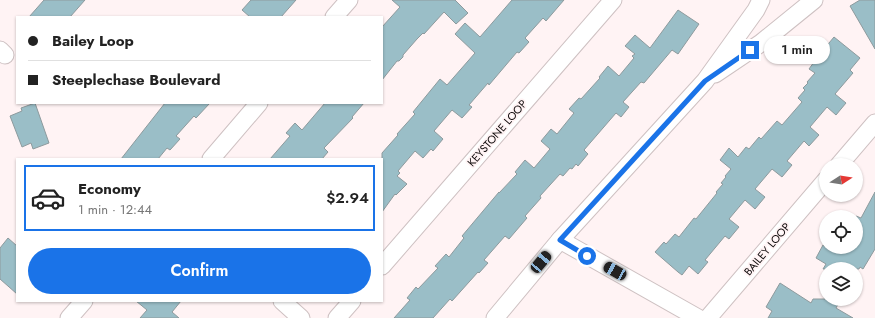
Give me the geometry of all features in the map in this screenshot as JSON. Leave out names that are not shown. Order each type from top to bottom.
[{"type":"street","points":[[335,16],[349,0]]},
{"type":"street","name":"KEYSTONE LOOP","points":[[383,265],[613,0]]},
{"type":"street","points":[[495,318],[560,240],[705,81],[762,0]]},
{"type":"street","points":[[705,81],[761,43],[814,0]]},
{"type":"street","points":[[212,158],[259,104]]},
{"type":"street","points":[[845,158],[875,122]]},
{"type":"street","name":"BAILEY LOOP","points":[[708,318],[819,188]]},
{"type":"street","points":[[560,240],[698,318]]},
{"type":"street","points":[[69,318],[83,302]]},
{"type":"street","points":[[283,302],[301,318]]},
{"type":"street","points":[[337,318],[351,302]]},
{"type":"building","points":[[44,0],[85,0],[71,16],[30,16]]},
{"type":"building","points":[[251,0],[296,0],[282,16],[249,16],[242,10]]},
{"type":"building","points":[[392,0],[455,0],[468,13],[456,24],[444,12],[424,34],[423,33],[417,39],[383,79],[383,26],[400,7]]},
{"type":"building","points":[[512,0],[564,0],[546,21],[543,18],[525,38],[529,42],[519,53],[517,52],[489,85],[488,83],[469,105],[472,107],[462,118],[452,110],[434,131],[443,139],[433,151],[431,149],[423,158],[415,151],[398,171],[400,173],[397,176],[407,184],[396,195],[395,194],[383,211],[382,153],[415,114],[413,112],[440,79],[447,85],[475,53],[455,34],[465,23],[480,37]]},
{"type":"building","points":[[860,0],[875,0],[875,49],[850,6]]},
{"type":"building","points":[[678,10],[699,24],[678,54],[672,50],[644,83],[641,82],[623,102],[629,107],[621,117],[616,113],[584,150],[588,154],[578,166],[576,164],[572,169],[570,168],[563,176],[560,174],[540,196],[541,198],[525,216],[527,218],[509,239],[505,236],[484,260],[488,263],[452,301],[450,299],[433,318],[394,318],[410,300],[407,298],[416,287],[418,289],[438,268],[435,266],[446,254],[449,257],[464,238],[462,236],[499,192],[517,174],[515,172],[525,160],[534,168],[550,149],[541,141],[551,129],[557,134],[574,113],[569,109],[579,98],[581,99],[600,78],[599,77],[608,66],[619,76],[634,58],[632,56],[635,54],[625,46],[635,35],[650,48]]},
{"type":"building","points":[[834,37],[860,58],[850,70],[853,73],[835,94],[846,103],[836,115],[827,107],[810,127],[819,135],[809,146],[804,141],[787,161],[792,165],[782,177],[772,169],[755,189],[765,197],[755,209],[745,200],[729,219],[739,227],[729,239],[725,236],[705,260],[708,262],[698,274],[689,266],[682,275],[655,252],[664,242],[666,244],[675,234],[679,237],[717,193],[716,192],[723,184],[721,183],[726,177],[725,176],[731,169],[720,160],[729,148],[738,157],[746,147],[749,149],[759,137],[761,139],[777,121],[782,125],[802,102],[798,98],[805,90],[803,88],[808,83],[807,82],[815,73],[809,69]]},
{"type":"building","points":[[35,104],[49,143],[33,149],[31,143],[22,147],[10,116],[22,111],[21,108]]},
{"type":"building","points":[[164,104],[209,104],[196,118],[194,116],[176,136],[180,139],[170,150],[167,148],[159,158],[122,158]]},
{"type":"building","points":[[324,104],[363,104],[352,117],[353,118],[324,148],[328,152],[323,158],[271,158],[290,136],[286,133],[295,123],[302,130]]},
{"type":"building","points":[[875,192],[875,249],[863,269],[863,262],[823,262],[816,258],[819,252],[819,254],[863,254],[863,214]]},
{"type":"building","points":[[8,238],[16,245],[16,293],[0,279],[0,248]]},
{"type":"building","points":[[780,283],[811,303],[813,299],[819,299],[819,306],[837,306],[836,308],[853,318],[768,318],[772,311],[766,307]]},
{"type":"building","points":[[137,302],[180,302],[172,312],[179,318],[140,318],[147,310]]},
{"type":"route","points":[[587,256],[560,240],[705,81],[750,50]]}]
